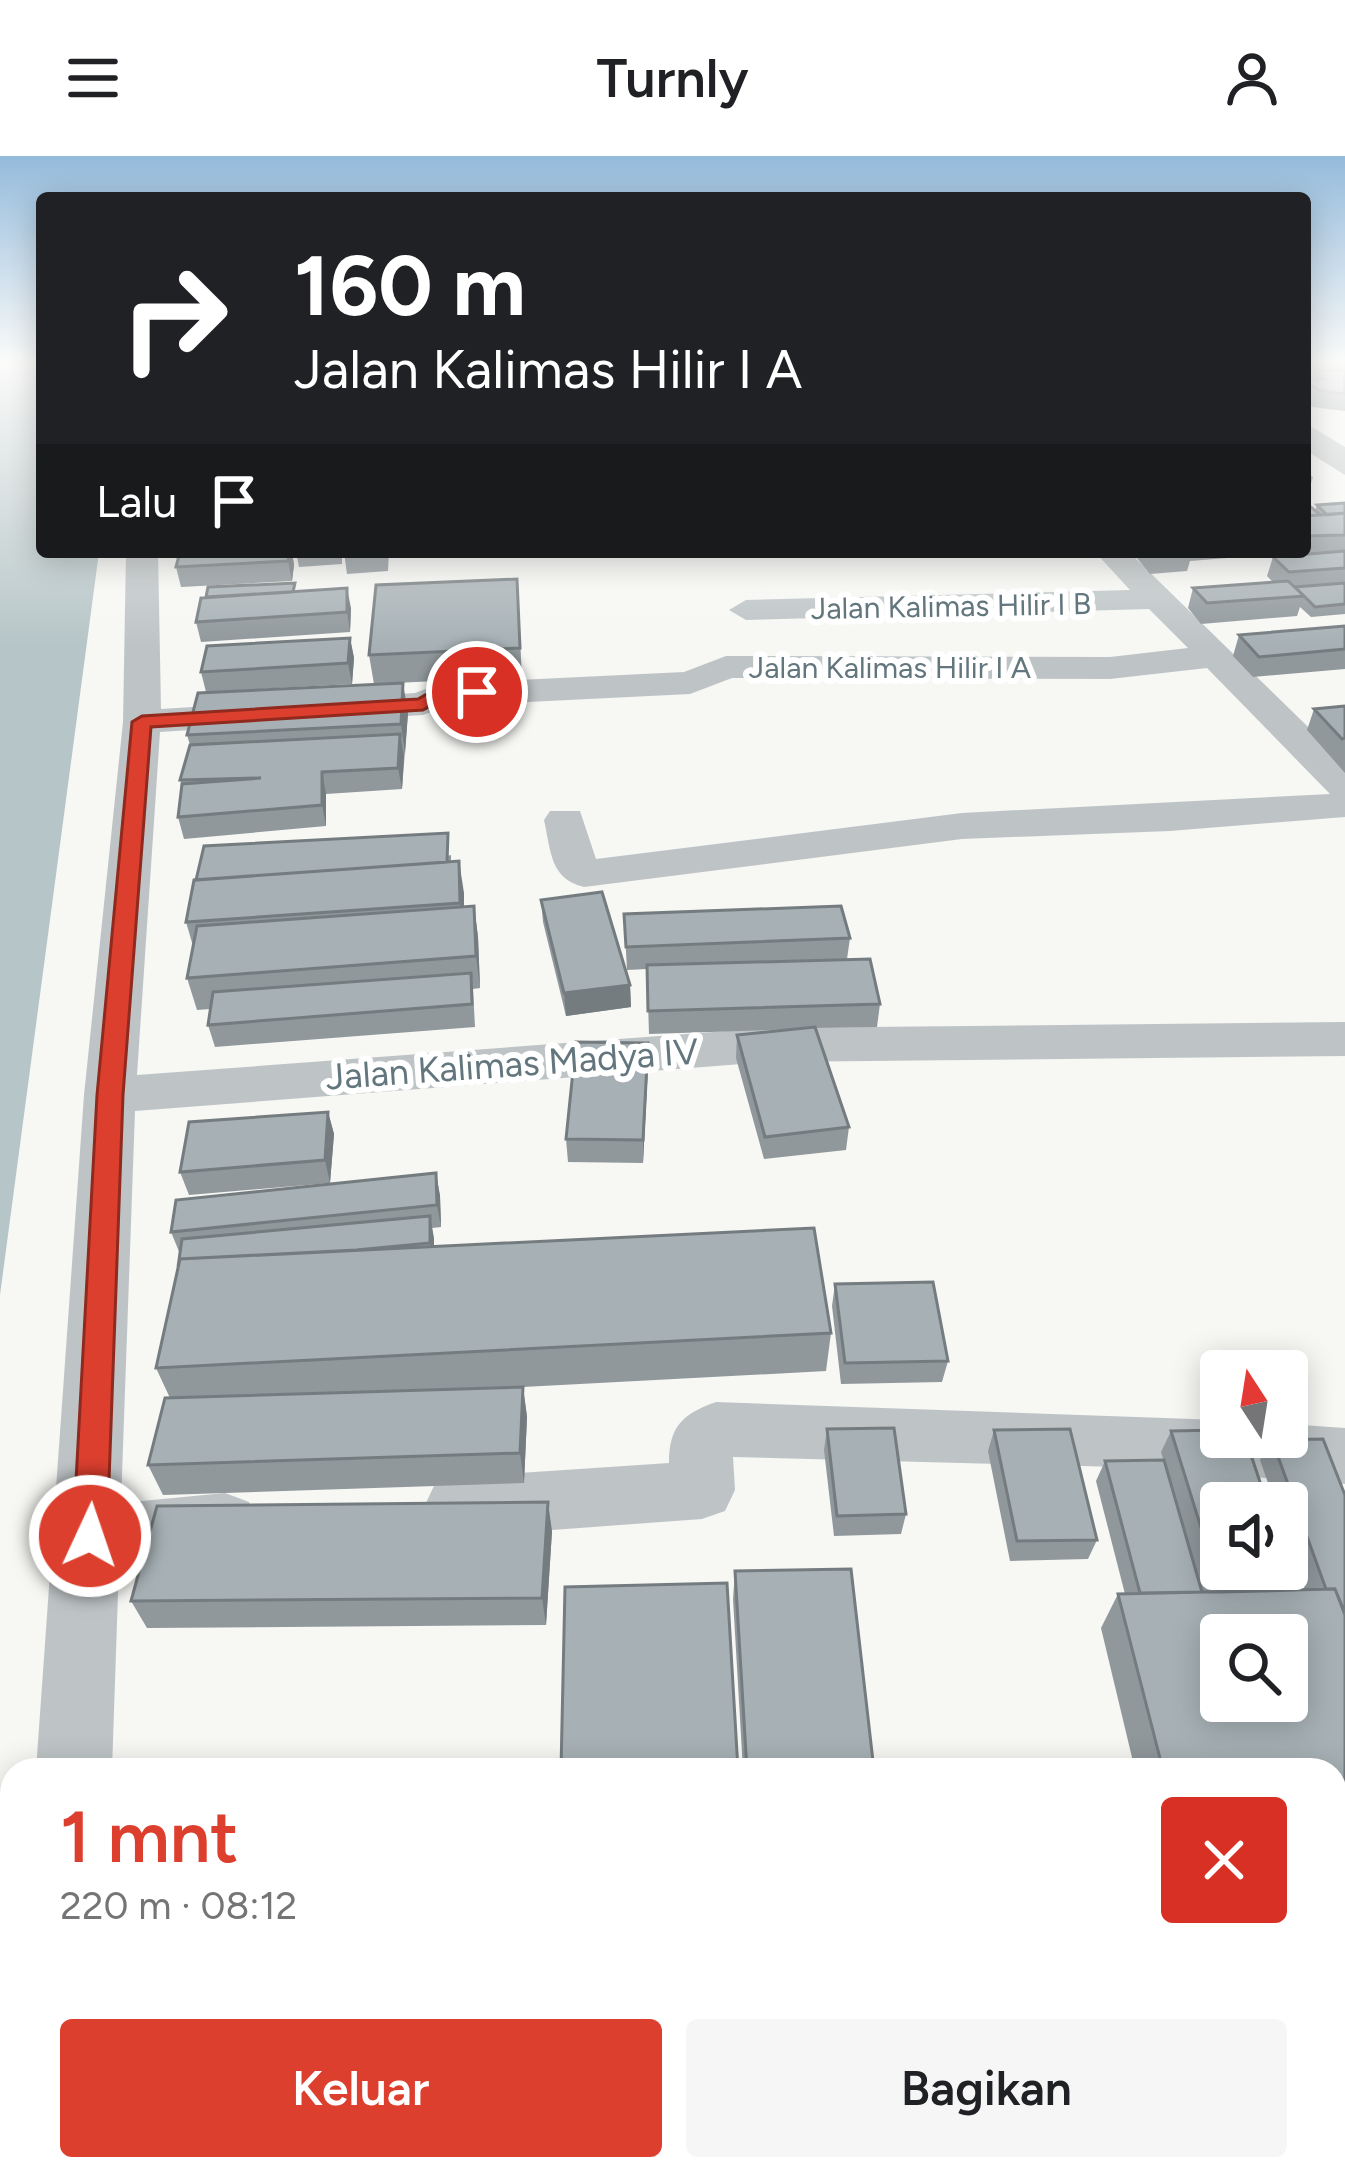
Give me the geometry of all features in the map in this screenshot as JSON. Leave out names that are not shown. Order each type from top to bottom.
[{"type":"street","points":[[75,1758],[110,1095],[142,722],[142,558]]},
{"type":"street","points":[[1117,558],[1345,786]]},
{"type":"street","name":"Jalan Kalimas Hilir I B","points":[[746,610],[1053,606],[1156,599]]},
{"type":"street","name":"Jalan Kalimas Hilir I A","points":[[142,722],[423,704],[440,695],[690,683],[726,668],[1111,668],[1216,656]]},
{"type":"street","points":[[565,820],[577,870],[611,871],[962,826],[1170,819],[1345,805]]},
{"type":"street","name":"Jalan Kalimas Madya IV","points":[[110,1095],[768,1045],[1345,1040]]},
{"type":"street","points":[[391,1511],[702,1490],[701,1440],[716,1430],[1119,1439],[1345,1456]]},
{"type":"street","points":[[90,1536],[296,1518]]},
{"type":"shaded area","points":[[0,456],[36,456],[36,558],[98,558],[0,1295]]},
{"type":"building","points":[[1345,503],[1345,513],[1327,515],[1317,505]]},
{"type":"building","points":[[1345,513],[1345,535],[1311,536],[1311,516]]},
{"type":"building","points":[[1345,551],[1345,568],[1289,572],[1274,558],[1311,558],[1311,554]]},
{"type":"building","points":[[178,558],[288,558],[288,561],[176,567]]},
{"type":"building","points":[[517,579],[520,648],[369,655],[376,585]]},
{"type":"building","points":[[1288,581],[1304,596],[1207,603],[1193,588]]},
{"type":"building","points":[[295,583],[293,592],[206,597],[208,587]]},
{"type":"building","points":[[1345,583],[1345,604],[1315,607],[1295,587]]},
{"type":"building","points":[[347,588],[347,612],[196,622],[201,598]]},
{"type":"building","points":[[1345,626],[1345,649],[1259,657],[1239,635]]},
{"type":"building","points":[[350,638],[348,663],[201,672],[207,646]]},
{"type":"building","points":[[403,683],[401,724],[187,735],[198,693]]},
{"type":"building","points":[[1345,706],[1345,738],[1342,739],[1314,709]]},
{"type":"building","points":[[400,734],[398,768],[322,772],[322,805],[178,817],[182,784],[261,778],[180,780],[190,745]]},
{"type":"building","points":[[448,833],[447,862],[196,880],[204,846]]},
{"type":"building","points":[[459,861],[460,903],[186,922],[194,880]]},
{"type":"building","points":[[602,892],[630,985],[564,993],[541,900]]},
{"type":"building","points":[[474,906],[476,956],[187,978],[197,926]]},
{"type":"building","points":[[841,906],[850,938],[626,947],[624,914]]},
{"type":"building","points":[[870,959],[880,1004],[648,1011],[647,965]]},
{"type":"building","points":[[471,973],[472,1004],[208,1025],[213,992]]},
{"type":"building","points":[[815,1027],[849,1127],[765,1137],[737,1035]]},
{"type":"building","points":[[576,1042],[648,1043],[643,1140],[566,1139]]},
{"type":"building","points":[[328,1112],[325,1160],[180,1172],[189,1122]]},
{"type":"building","points":[[436,1173],[437,1205],[171,1232],[176,1200]]},
{"type":"building","points":[[430,1216],[430,1243],[180,1259],[178,1267],[182,1239]]},
{"type":"building","points":[[814,1228],[831,1333],[156,1368],[180,1259]]},
{"type":"building","points":[[933,1282],[948,1361],[845,1363],[835,1284]]},
{"type":"building","points":[[523,1387],[520,1453],[148,1465],[165,1398]]},
{"type":"building","points":[[894,1428],[906,1514],[837,1516],[827,1429]]},
{"type":"building","points":[[1070,1429],[1097,1540],[1017,1541],[994,1430]]},
{"type":"building","points":[[1200,1430],[1200,1458],[1252,1458],[1260,1482],[1200,1482],[1200,1524],[1171,1431]]},
{"type":"building","points":[[1308,1439],[1323,1439],[1345,1495],[1345,1613],[1335,1589],[1326,1589],[1308,1539],[1308,1482],[1287,1482],[1279,1458],[1308,1458]]},
{"type":"building","points":[[1164,1460],[1202,1592],[1140,1593],[1105,1461]]},
{"type":"building","points":[[548,1502],[542,1598],[131,1601],[157,1506]]},
{"type":"building","points":[[851,1569],[873,1758],[746,1758],[735,1571]]},
{"type":"building","points":[[727,1583],[737,1758],[561,1758],[565,1587]]},
{"type":"building","points":[[1335,1589],[1345,1615],[1345,1758],[1160,1758],[1118,1594]]},
{"type":"route","points":[[90,1536],[110,1095],[142,722],[426,704],[434,695],[477,692]]}]
